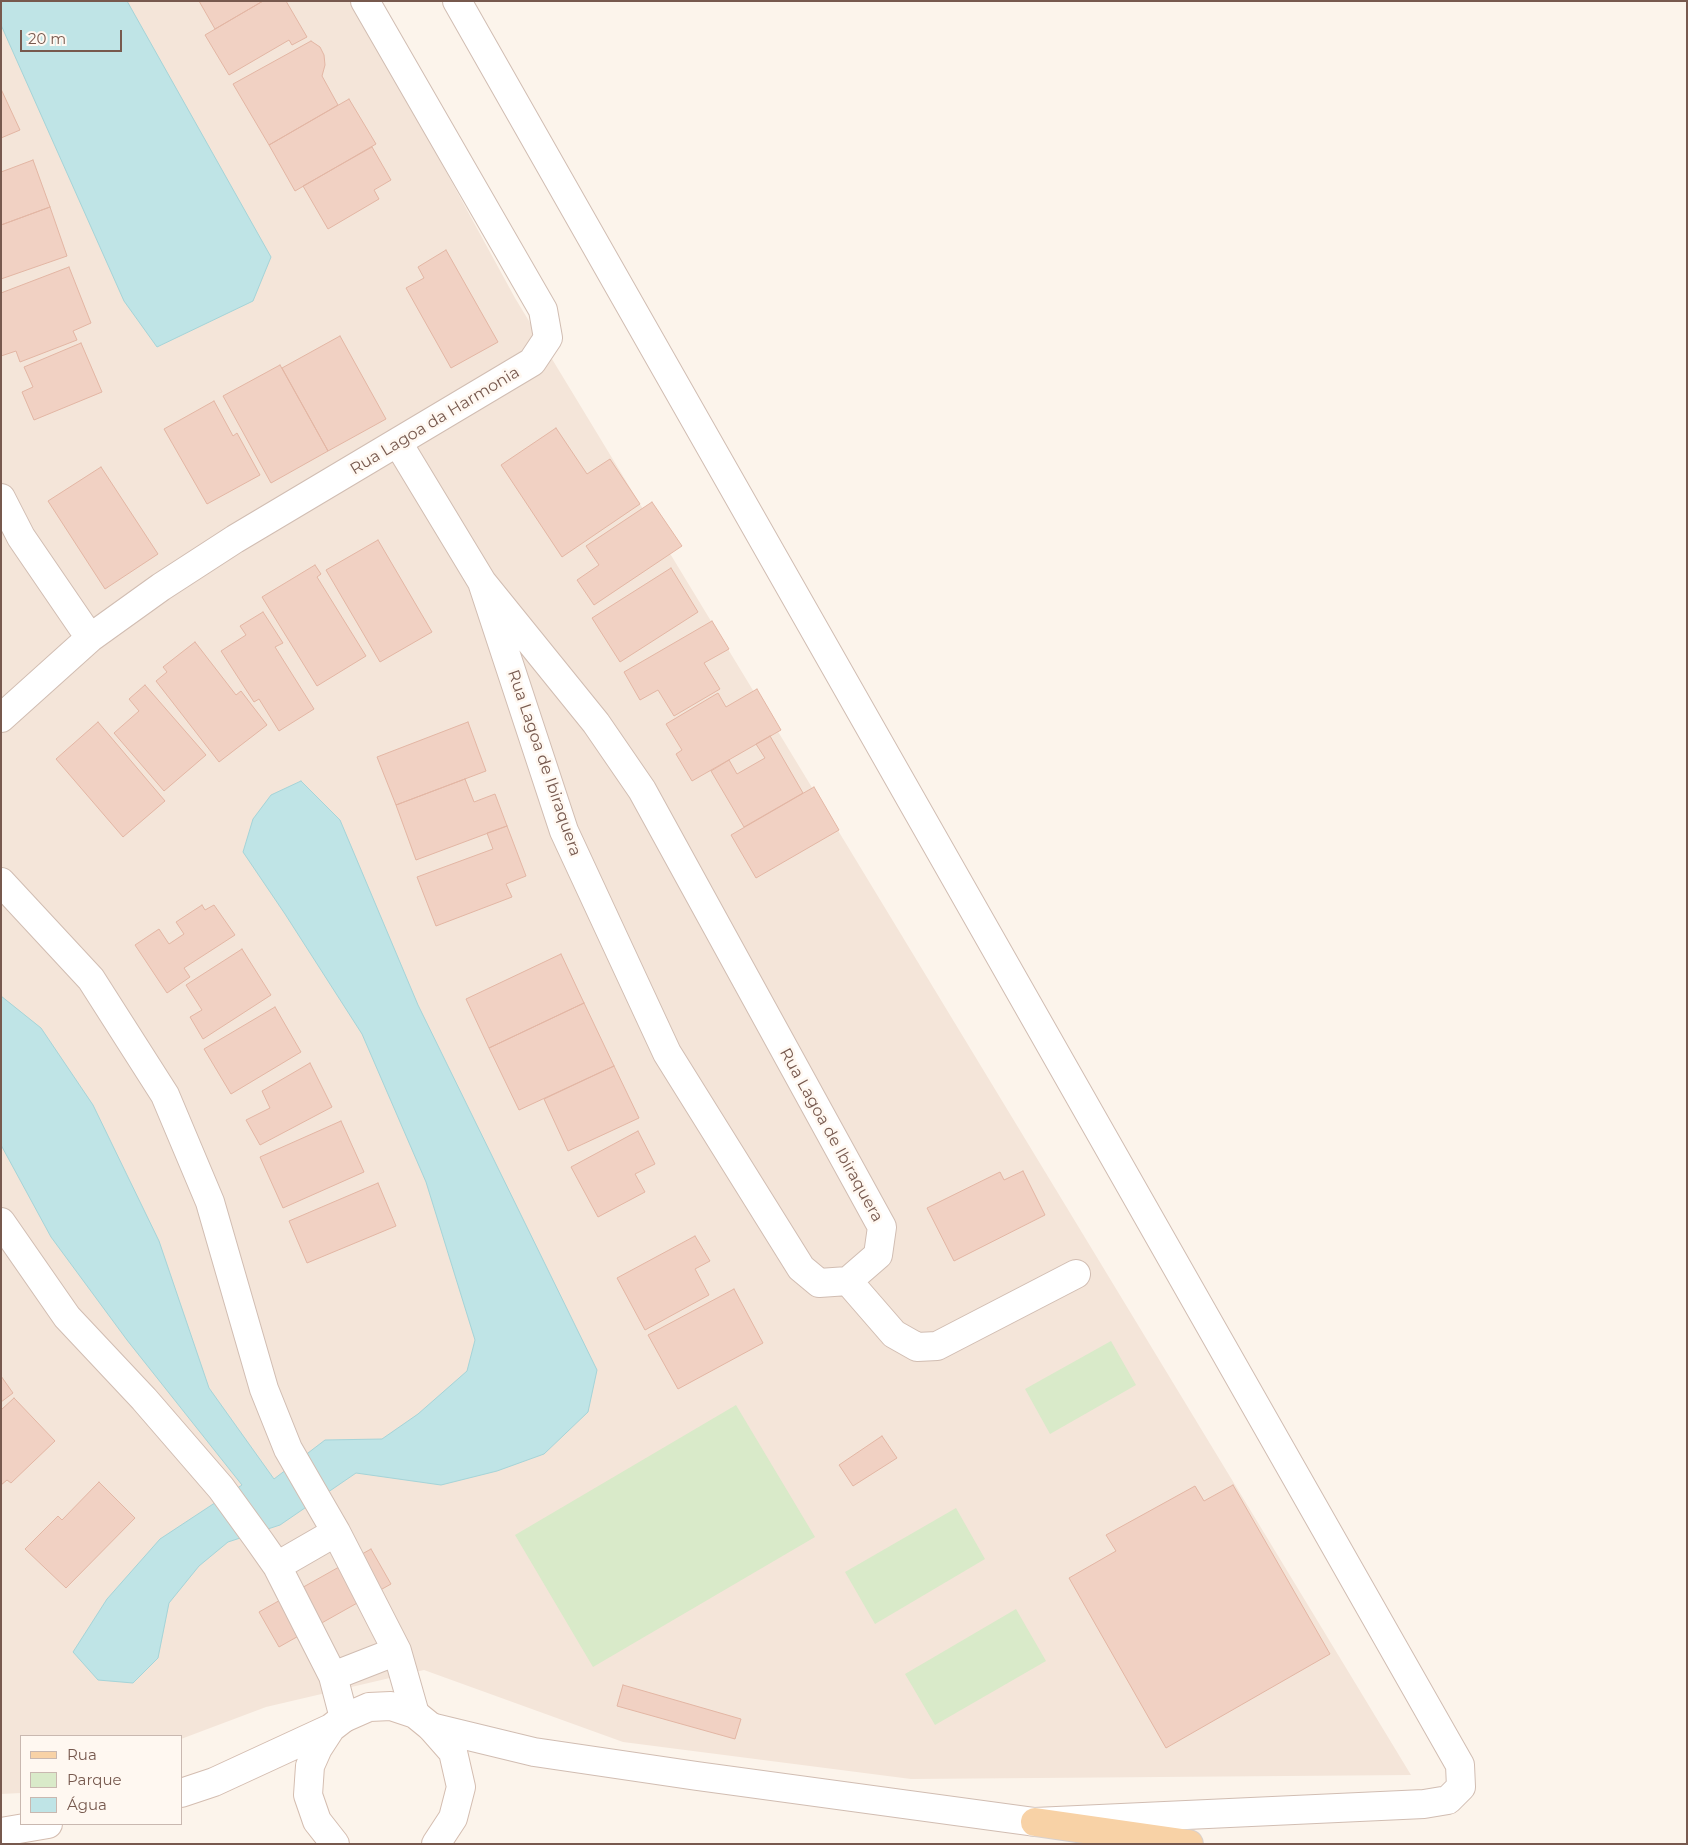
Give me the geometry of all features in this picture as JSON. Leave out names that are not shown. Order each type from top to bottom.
[{"type":"main road","points":[[1035,1822],[1189,1844]]},
{"type":"street","name":"Rua Lagoa da Harmonia","points":[[1,718],[90,638],[161,587],[235,539],[532,362],[548,338],[543,310],[365,1]]},
{"type":"street","points":[[182,1793],[214,1782],[369,1707],[391,1706],[423,1721],[534,1752],[1035,1822],[1424,1804],[1448,1800],[1461,1787],[1460,1765],[457,1]]},
{"type":"street","name":"Rua Lagoa de Ibiraquera","points":[[398,443],[482,582],[596,723],[642,790],[882,1227],[878,1255],[848,1280],[819,1283],[801,1268],[667,1053],[564,831],[482,582]]},
{"type":"street","points":[[1,498],[21,537],[90,638]]},
{"type":"street","points":[[1,882],[92,979],[165,1095],[210,1202],[264,1389],[288,1449],[329,1521],[397,1651],[423,1721],[452,1752],[461,1787],[453,1818],[436,1844]]},
{"type":"street","points":[[1,1222],[67,1317],[144,1399],[221,1488],[277,1566],[333,1676],[338,1723],[318,1748],[310,1766],[308,1795],[317,1821],[335,1844]]},
{"type":"street","points":[[848,1280],[894,1334],[917,1347],[937,1346],[1076,1274]]},
{"type":"street","points":[[277,1566],[329,1521]]},
{"type":"street","points":[[333,1676],[397,1651]]},
{"type":"street","points":[[1,1832],[42,1825]]},
{"type":"shaded area","points":[[1,1],[353,1],[515,298],[1411,1775],[911,1779],[623,1742],[424,1670],[266,1707],[182,1739],[182,1735],[20,1735],[20,1793],[1,1794]]},
{"type":"green space","points":[[1111,1341],[1136,1385],[1050,1434],[1025,1389]]},
{"type":"green space","points":[[736,1405],[815,1537],[593,1667],[515,1535]]},
{"type":"green space","points":[[956,1508],[985,1559],[875,1624],[845,1572]]},
{"type":"green space","points":[[1016,1609],[1046,1661],[935,1725],[905,1674]]},
{"type":"water","points":[[1,1],[127,1],[271,257],[253,301],[157,347],[124,301],[1,25]]},
{"type":"water","points":[[301,781],[340,820],[418,1005],[597,1370],[588,1412],[544,1454],[497,1471],[441,1485],[356,1473],[280,1525],[228,1542],[199,1566],[169,1603],[158,1658],[133,1683],[98,1680],[73,1652],[107,1599],[160,1539],[242,1485],[127,1340],[51,1237],[1,1145],[1,996],[41,1028],[93,1105],[159,1241],[209,1388],[274,1479],[325,1440],[382,1439],[418,1414],[467,1371],[475,1340],[426,1182],[362,1034],[243,852],[253,819],[271,795]]},
{"type":"building","points":[[199,1],[263,1],[215,29]]},
{"type":"building","points":[[263,1],[286,1],[307,37],[292,45],[289,40],[229,75],[205,35]]},
{"type":"building","points":[[311,41],[320,47],[324,55],[325,65],[322,76],[338,105],[269,145],[233,84]]},
{"type":"building","points":[[1,89],[20,130],[1,138]]},
{"type":"building","points":[[349,99],[376,144],[295,191],[269,145]]},
{"type":"building","points":[[372,147],[391,180],[374,190],[379,199],[328,229],[303,186]]},
{"type":"building","points":[[33,160],[50,207],[1,225],[1,172]]},
{"type":"building","points":[[50,207],[67,256],[1,279],[1,225]]},
{"type":"building","points":[[446,250],[498,342],[451,368],[406,288],[424,278],[418,267]]},
{"type":"building","points":[[69,267],[91,323],[73,331],[77,340],[20,362],[16,351],[1,356],[1,293]]},
{"type":"building","points":[[340,336],[386,419],[328,451],[282,368]]},
{"type":"building","points":[[81,343],[102,392],[34,420],[22,392],[33,387],[24,367]]},
{"type":"building","points":[[280,365],[328,451],[271,483],[223,396]]},
{"type":"building","points":[[214,401],[233,436],[237,433],[260,475],[207,504],[164,429]]},
{"type":"building","points":[[556,428],[587,474],[610,459],[640,504],[562,557],[501,465]]},
{"type":"building","points":[[101,467],[158,554],[105,589],[48,501]]},
{"type":"building","points":[[652,502],[682,546],[594,605],[577,580],[599,565],[586,546]]},
{"type":"building","points":[[378,540],[432,632],[380,662],[326,570]]},
{"type":"building","points":[[315,565],[321,574],[317,577],[366,656],[317,686],[262,597]]},
{"type":"building","points":[[671,568],[698,612],[620,662],[592,618]]},
{"type":"building","points":[[263,612],[283,643],[275,647],[314,709],[279,731],[259,699],[254,702],[221,651],[246,635],[240,626]]},
{"type":"building","points":[[712,621],[729,649],[704,663],[720,689],[674,716],[658,690],[640,700],[624,672]]},
{"type":"building","points":[[195,642],[236,695],[241,691],[267,725],[219,762],[156,681],[167,672],[163,667]]},
{"type":"building","points":[[145,685],[206,755],[164,791],[114,733],[139,711],[129,699]]},
{"type":"building","points":[[757,689],[781,730],[692,781],[676,754],[682,750],[666,724],[718,693],[726,707]]},
{"type":"building","points":[[98,722],[165,801],[123,837],[56,759]]},
{"type":"building","points":[[468,722],[486,771],[396,805],[377,757]]},
{"type":"building","points":[[770,736],[803,793],[744,827],[711,771],[729,760],[737,774],[765,758],[756,744]]},
{"type":"building","points":[[465,779],[474,802],[495,794],[507,826],[416,860],[396,805]]},
{"type":"building","points":[[814,787],[839,830],[756,878],[731,835]]},
{"type":"building","points":[[507,826],[526,876],[506,884],[512,897],[436,926],[417,877],[493,849],[487,833]]},
{"type":"building","points":[[202,905],[205,910],[214,905],[235,935],[184,968],[190,977],[167,993],[135,945],[159,929],[169,944],[184,934],[176,922]]},
{"type":"building","points":[[242,949],[271,995],[203,1039],[190,1017],[202,1010],[186,985]]},
{"type":"building","points":[[561,954],[584,1003],[489,1048],[466,999]]},
{"type":"building","points":[[584,1003],[614,1066],[519,1110],[489,1048]]},
{"type":"building","points":[[275,1007],[301,1052],[231,1094],[204,1049]]},
{"type":"building","points":[[310,1063],[332,1107],[260,1145],[246,1120],[270,1108],[262,1091]]},
{"type":"building","points":[[614,1066],[639,1118],[568,1151],[544,1099]]},
{"type":"building","points":[[341,1121],[364,1172],[283,1208],[260,1157]]},
{"type":"building","points":[[638,1131],[655,1164],[635,1174],[645,1192],[598,1217],[571,1167]]},
{"type":"building","points":[[1023,1171],[1045,1215],[954,1261],[927,1208],[1000,1172],[1004,1180]]},
{"type":"building","points":[[378,1183],[396,1226],[307,1263],[289,1221]]},
{"type":"building","points":[[695,1236],[710,1261],[695,1269],[709,1295],[645,1330],[617,1278]]},
{"type":"building","points":[[734,1289],[763,1343],[678,1389],[648,1335]]},
{"type":"building","points":[[1,1376],[13,1393],[1,1402]]},
{"type":"building","points":[[14,1398],[55,1441],[11,1483],[7,1480],[1,1485],[1,1410]]},
{"type":"building","points":[[882,1436],[897,1458],[853,1486],[839,1465]]},
{"type":"building","points":[[99,1482],[135,1518],[66,1588],[25,1549],[58,1516],[62,1520]]},
{"type":"building","points":[[1233,1485],[1330,1654],[1166,1748],[1069,1578],[1116,1551],[1106,1535],[1195,1486],[1204,1501]]},
{"type":"building","points":[[371,1549],[391,1584],[279,1647],[259,1612]]},
{"type":"building","points":[[623,1685],[741,1719],[735,1739],[617,1706]]}]
